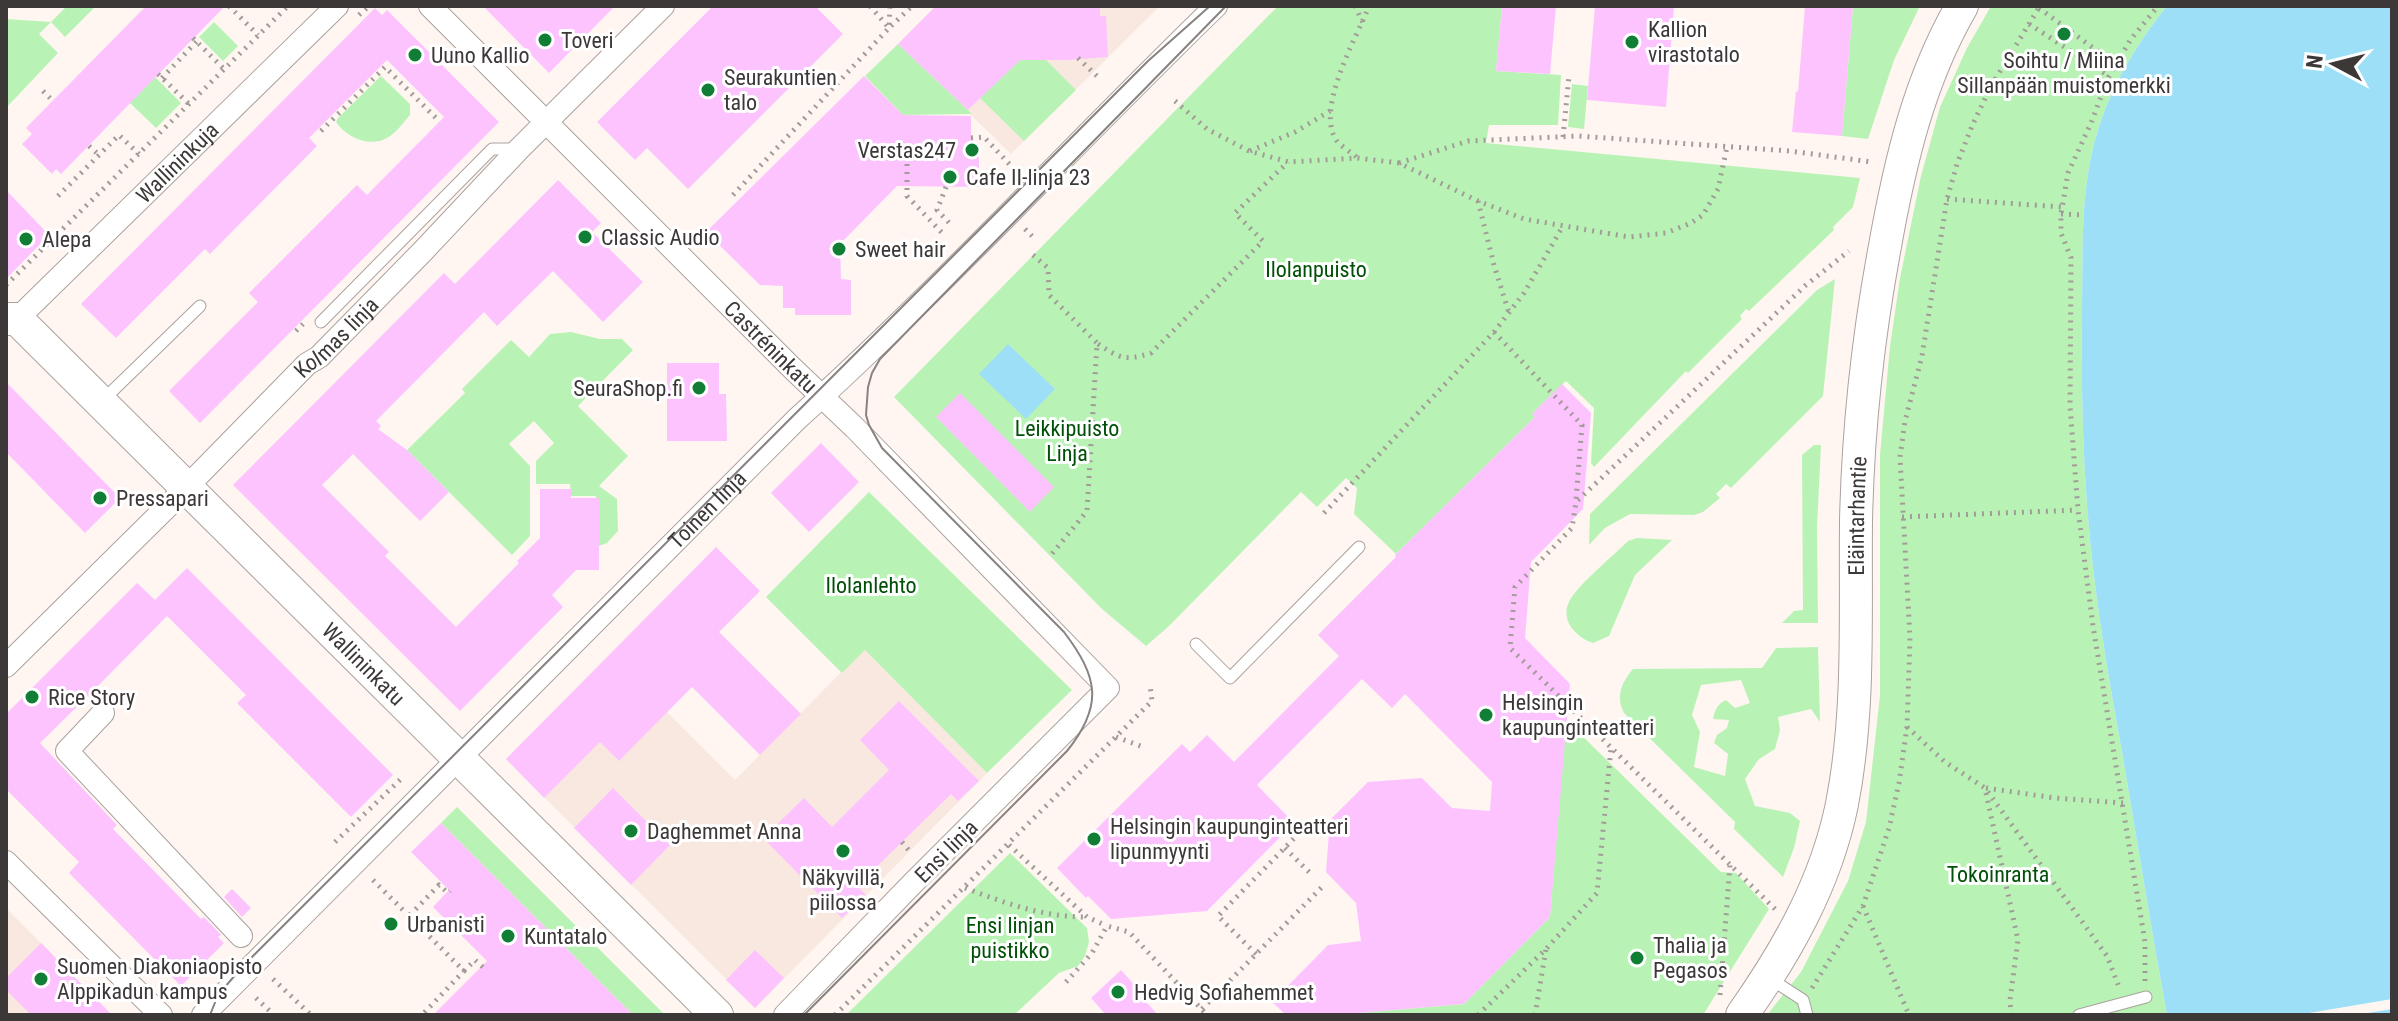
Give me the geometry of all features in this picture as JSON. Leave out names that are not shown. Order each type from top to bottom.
[{"type":"main road","name":"Eläintarhantie","points":[[1731,1006],[1768,977],[1807,910],[1842,805],[1852,735],[1860,417],[1873,309],[1909,134],[1926,83],[1962,6]]},
{"type":"main road","name":"Wallininkatu","points":[[11,319],[186,487],[717,1015]]},
{"type":"street","name":"Wallininkuja","points":[[11,319],[337,6]]},
{"type":"street","name":"Castréninkatu","points":[[430,6],[855,428],[1108,688]]},
{"type":"street","name":"Kolmas linja","points":[[6,666],[307,364],[319,357],[519,149],[663,6]]},
{"type":"street","name":"Toinen linja","points":[[203,1015],[1216,6]]},
{"type":"street","name":"Ensi linja","points":[[785,1015],[1108,688]]},
{"type":"street","points":[[103,713],[67,751],[241,936]]},
{"type":"street","points":[[6,862],[161,1015]]},
{"type":"lane","points":[[321,322],[492,149],[519,149]]},
{"type":"lane","points":[[100,403],[200,306]]},
{"type":"lane","points":[[1196,644],[1230,678],[1359,547]]},
{"type":"lane","points":[[241,936],[261,957]]},
{"type":"lane","points":[[1768,977],[1803,1000],[1807,1015]]},
{"type":"lane","points":[[2079,1015],[2146,997]]},
{"type":"path","points":[[229,6],[258,35]]},
{"type":"path","points":[[8,282],[288,6]]},
{"type":"path","points":[[870,6],[889,28]]},
{"type":"path","points":[[889,28],[890,6]]},
{"type":"path","points":[[733,195],[912,6]]},
{"type":"path","points":[[1355,6],[1363,23]]},
{"type":"path","points":[[1357,158],[1337,140],[1330,111],[1335,87],[1369,6]]},
{"type":"path","points":[[2146,997],[2145,942],[2093,626],[2078,510],[2070,406],[2071,258],[2061,233],[2068,173],[2109,76],[2131,39],[2158,6]]},
{"type":"path","points":[[1803,1000],[1863,906],[1889,828],[1907,727],[1910,638],[1900,457],[1905,421],[1922,356],[1947,199],[1957,164],[1991,86],[2039,7],[2115,64]]},
{"type":"path","points":[[2029,24],[2109,76]]},
{"type":"path","points":[[189,104],[160,76],[180,55],[195,40],[224,69]]},
{"type":"path","points":[[1078,58],[1099,78]]},
{"type":"path","points":[[321,131],[385,67],[436,118]]},
{"type":"path","points":[[1563,137],[1569,76]]},
{"type":"path","points":[[43,91],[53,101]]},
{"type":"path","points":[[1175,101],[1207,129],[1249,151],[1289,162],[1357,158],[1399,163],[1524,219],[1629,237],[1657,235],[1679,229],[1703,215],[1718,189],[1727,147]]},
{"type":"path","points":[[1249,151],[1295,132],[1330,111]]},
{"type":"path","points":[[58,196],[119,135],[139,154]]},
{"type":"path","points":[[971,138],[984,137],[1013,168]]},
{"type":"path","points":[[1399,163],[1468,141],[1563,137],[1790,151],[1872,162]]},
{"type":"path","points":[[89,146],[99,155]]},
{"type":"path","points":[[886,152],[907,153],[907,196],[945,236]]},
{"type":"path","points":[[1033,255],[1048,268],[1049,295],[1097,343],[1114,354],[1131,359],[1151,353],[1263,241],[1235,213],[1289,162]]},
{"type":"path","points":[[946,187],[937,210],[953,227]]},
{"type":"path","points":[[1947,199],[2062,210],[2084,215]]},
{"type":"path","points":[[1478,201],[1510,314]]},
{"type":"path","points":[[1324,513],[1510,314],[1564,226]]},
{"type":"path","points":[[1576,502],[1806,285],[1849,251]]},
{"type":"path","points":[[1494,332],[1582,425],[1572,528],[1515,587],[1510,648],[1775,909]]},
{"type":"path","points":[[1051,555],[1087,511],[1097,343]]},
{"type":"path","points":[[1902,517],[2078,510]]},
{"type":"path","points":[[835,1015],[1152,701],[1150,685]]},
{"type":"path","points":[[1907,727],[1945,762],[1985,788],[2107,956],[2125,1003]]},
{"type":"path","points":[[1116,737],[1146,748]]},
{"type":"path","points":[[1478,1015],[1546,949],[1597,893],[1611,747]]},
{"type":"path","points":[[335,842],[411,769]]},
{"type":"path","points":[[1985,788],[2123,803]]},
{"type":"path","points":[[1985,788],[2018,940],[2011,1015]]},
{"type":"path","points":[[1256,954],[1218,916],[1312,820]]},
{"type":"path","points":[[902,842],[915,856]]},
{"type":"path","points":[[1009,845],[1087,917],[1129,932],[1207,1015]]},
{"type":"path","points":[[1285,848],[1313,876]]},
{"type":"path","points":[[1730,865],[1731,1006]]},
{"type":"path","points":[[373,880],[464,971]]},
{"type":"path","points":[[410,915],[439,885],[448,893],[450,891]]},
{"type":"path","points":[[1202,1009],[1323,886]]},
{"type":"path","points":[[965,888],[1012,906],[1060,917],[1087,917]]},
{"type":"path","points":[[1863,906],[1909,1015]]},
{"type":"path","points":[[1066,982],[1092,953],[1107,926]]},
{"type":"path","points":[[1535,1015],[1546,949]]},
{"type":"path","points":[[422,1015],[475,960],[485,969]]},
{"type":"path","points":[[273,979],[311,1015]]},
{"type":"path","points":[[446,990],[452,996]]},
{"type":"path","points":[[256,998],[274,1015]]},
{"type":"shaded area","points":[[936,6],[1160,6],[1011,154],[898,44]]},
{"type":"shaded area","points":[[864,649],[987,773],[755,1008],[506,759],[610,655],[735,780]]},
{"type":"shaded area","name":"Suomen Diakoniaopisto Alppikadun kampus","points":[[6,908],[41,943],[112,1015],[6,1015]]},
{"type":"green space","points":[[67,6],[96,6],[65,37],[51,22]]},
{"type":"green space","name":"Ilolanpuisto","points":[[1278,6],[1502,6],[1496,71],[1561,75],[1558,125],[1489,125],[1486,143],[1860,178],[1853,207],[1833,227],[1834,230],[1749,311],[1746,309],[1740,316],[1742,319],[1688,373],[1686,371],[1594,467],[1591,463],[1594,408],[1566,381],[1533,413],[1535,417],[1396,554],[1354,514],[1357,488],[1346,478],[1317,507],[1301,492],[1146,646],[1102,609],[894,397]]},
{"type":"green space","points":[[1853,6],[1920,6],[1894,60],[1868,139],[1842,136]]},
{"type":"green space","name":"Tokoinranta","points":[[1991,6],[2167,6],[2123,71],[2094,144],[2084,207],[2082,408],[2096,590],[2167,1015],[1767,1015],[1801,972],[1848,881],[1866,822],[1880,695],[1880,455],[1900,278],[1921,176],[1940,107],[1967,48]]},
{"type":"green space","points":[[6,19],[51,22],[39,34],[58,53],[6,108]]},
{"type":"green space","points":[[214,22],[238,46],[223,61],[199,37]]},
{"type":"green space","points":[[898,44],[972,114],[903,115],[865,76]]},
{"type":"green space","points":[[1033,47],[1076,90],[1024,141],[980,98]]},
{"type":"green space","points":[[381,76],[410,104],[410,115],[387,138],[373,142],[358,139],[336,122]]},
{"type":"green space","points":[[155,77],[181,103],[156,128],[129,102]]},
{"type":"green space","points":[[1572,84],[1588,86],[1584,129],[1568,127]]},
{"type":"green space","points":[[1835,279],[1823,396],[1731,488],[1726,484],[1716,494],[1720,498],[1703,512],[1694,515],[1630,514],[1605,528],[1589,545],[1590,514],[1817,290]]},
{"type":"green space","points":[[571,332],[600,339],[622,339],[633,350],[578,406],[628,456],[599,486],[617,499],[618,531],[607,543],[599,546],[596,496],[571,496],[570,484],[536,484],[536,461],[554,443],[534,421],[509,444],[530,466],[530,536],[512,555],[407,450],[465,393],[462,389],[511,340],[529,357],[550,334]]},
{"type":"green space","points":[[1814,445],[1821,445],[1817,526],[1818,623],[1782,623],[1794,611],[1803,610],[1802,455]]},
{"type":"green space","name":"Ilolanlehto","points":[[869,492],[1072,690],[987,773],[865,650],[842,673],[766,597]]},
{"type":"green space","points":[[1637,538],[1672,540],[1635,575],[1609,636],[1593,643],[1586,640],[1575,632],[1568,620],[1566,614],[1570,600],[1628,541]]},
{"type":"green space","points":[[1818,647],[1820,722],[1811,709],[1778,717],[1780,730],[1775,749],[1759,759],[1745,779],[1755,806],[1790,813],[1800,821],[1783,877],[1734,829],[1735,822],[1624,713],[1620,701],[1623,684],[1633,669],[1762,668],[1776,648]],"holes":[[[1741,680],[1750,703],[1735,708],[1726,700],[1718,705],[1715,713],[1713,719],[1729,720],[1727,728],[1717,735],[1714,743],[1728,754],[1725,776],[1694,767],[1700,732],[1692,715],[1701,685]]]},
{"type":"green space","points":[[1566,720],[1721,872],[1736,873],[1769,909],[1703,1015],[1335,1015],[1464,1004],[1550,917]]},
{"type":"green space","points":[[457,807],[665,1015],[633,1015],[441,823]]},
{"type":"green space","name":"Ensi linjan puistikko","points":[[1010,853],[1087,928],[1089,942],[1078,966],[1059,973],[1014,1015],[846,1015]]},
{"type":"water","points":[[2167,6],[2392,6],[2392,1015],[2167,1015],[2096,590],[2085,472],[2082,345],[2084,207],[2094,144],[2123,71]]},
{"type":"water","points":[[1008,344],[1055,389],[1026,419],[979,374]]},
{"type":"pier","points":[[2392,999],[2392,1009],[2355,1015],[2297,1015]]},
{"type":"building","points":[[146,6],[225,6],[61,174],[56,169],[52,174],[22,144],[32,134],[26,128]]},
{"type":"building","points":[[483,6],[615,6],[549,73]]},
{"type":"building","name":"Seurakuntien talo","points":[[713,6],[815,6],[843,34],[688,189],[647,148],[635,160],[597,122]]},
{"type":"building","points":[[936,6],[1100,6],[1100,16],[1106,16],[1108,57],[1020,60],[968,110],[898,44]]},
{"type":"building","points":[[1502,6],[1556,6],[1550,74],[1496,71]]},
{"type":"building","name":"Kallion virastotalo","points":[[1595,6],[1674,6],[1666,107],[1587,100]]},
{"type":"building","name":"Kallion virastotalo","points":[[1805,6],[1853,6],[1842,136],[1792,132]]},
{"type":"building","points":[[375,8],[382,15],[387,10],[499,122],[200,423],[169,391],[258,302],[249,293],[357,185],[367,195],[444,117],[387,60],[309,138],[317,146],[210,254],[205,249],[116,338],[81,304]]},
{"type":"building","points":[[864,76],[903,115],[971,116],[971,143],[979,143],[979,187],[897,186],[840,244],[841,279],[851,280],[851,315],[795,315],[795,308],[783,308],[783,286],[760,285],[706,232]]},
{"type":"building","points":[[558,180],[601,223],[592,232],[643,282],[603,322],[553,271],[497,326],[484,312],[376,421],[381,426],[378,429],[407,450],[449,492],[420,521],[353,454],[322,485],[389,552],[385,556],[456,627],[540,538],[540,489],[571,489],[571,498],[599,498],[599,570],[576,570],[552,595],[563,607],[460,711],[233,485],[444,273],[455,284]]},
{"type":"building","name":"Alepa","points":[[6,190],[49,235],[6,279]]},
{"type":"building","points":[[667,363],[719,363],[719,394],[726,394],[727,441],[667,441]]},
{"type":"building","points":[[6,382],[120,498],[85,533],[6,452]]},
{"type":"building","name":"Helsingin kaupunginteatteri","points":[[1562,384],[1591,413],[1583,509],[1531,562],[1525,638],[1570,684],[1550,917],[1464,1004],[1335,1015],[1286,1015],[1272,1002],[1328,945],[1361,941],[1356,903],[1326,872],[1330,820],[1368,782],[1422,778],[1452,808],[1490,811],[1492,782],[1405,694],[1392,708],[1362,679],[1257,785],[1294,823],[1207,911],[1111,919],[1088,896],[1086,898],[1057,868],[1182,744],[1190,752],[1207,735],[1234,762],[1339,656],[1318,635],[1535,417],[1532,414]]},
{"type":"building","points":[[960,393],[1054,487],[1030,512],[936,417]]},
{"type":"building","points":[[821,443],[859,482],[809,532],[771,493]]},
{"type":"building","points":[[716,547],[760,591],[719,632],[801,714],[760,755],[692,687],[619,761],[600,742],[544,798],[506,759]]},
{"type":"building","points":[[187,568],[393,775],[351,817],[237,703],[246,695],[167,616],[40,743],[117,825],[113,829],[201,919],[204,917],[221,935],[218,937],[224,943],[181,986],[69,873],[79,862],[6,789],[6,714],[137,583],[155,600]]},
{"type":"building","points":[[899,701],[979,781],[958,801],[951,794],[857,886],[866,895],[842,918],[763,838],[804,798],[832,827],[889,770],[860,740]]},
{"type":"building","points":[[613,788],[670,845],[631,885],[574,828]]},
{"type":"building","name":"Kuntatalo","points":[[441,823],[633,1015],[433,1015],[487,961],[433,907],[449,890],[411,852]]},
{"type":"building","points":[[232,889],[251,908],[242,917],[224,897]]},
{"type":"building","name":"Suomen Diakoniaopisto Alppikadun kampus","points":[[41,943],[112,1015],[31,1015],[6,990],[6,978]]},
{"type":"building","points":[[755,950],[784,978],[755,1008],[726,980]]},
{"type":"building","name":"Hedvig Sofiahemmet","points":[[1121,970],[1158,1015],[1106,1015],[1091,998]]},
{"type":"tram line","points":[[210,1015],[218,995],[243,966],[1148,61],[1210,6]]},
{"type":"tram line","points":[[804,1015],[1067,751],[1079,735],[1091,705],[1090,677],[1064,632],[882,448],[866,415],[872,373],[880,359],[1226,6]]},
{"type":"place","name":"Soihtu / Miina Sillanpään muistomerkki","points":[[2064,34]]},
{"type":"place","name":"Toveri","points":[[545,40]]},
{"type":"place","name":"Kallion virastotalo","points":[[1632,42]]},
{"type":"place","name":"Uuno Kallio","points":[[415,55]]},
{"type":"place","name":"Seurakuntien talo","points":[[708,90]]},
{"type":"place","name":"Verstas247","points":[[972,150]]},
{"type":"place","name":"Cafe II-linja 23","points":[[950,177]]},
{"type":"place","name":"Classic Audio","points":[[585,237]]},
{"type":"place","name":"Alepa","points":[[26,239]]},
{"type":"place","name":"Sweet hair","points":[[839,249]]},
{"type":"place","name":"SeuraShop.fi","points":[[699,388]]},
{"type":"place","name":"Pressapari","points":[[100,498]]},
{"type":"place","name":"Rice Story","points":[[32,697]]},
{"type":"place","name":"Helsingin kaupunginteatteri","points":[[1486,715]]},
{"type":"place","name":"Daghemmet Anna","points":[[631,831]]},
{"type":"place","name":"Helsingin kaupunginteatteri lipunmyynti","points":[[1094,839]]},
{"type":"place","name":"Näkyvillä, piilossa","points":[[843,851]]},
{"type":"place","name":"Urbanisti","points":[[391,924]]},
{"type":"place","name":"Kuntatalo","points":[[508,936]]},
{"type":"place","name":"Thalia ja Pegasos","points":[[1637,958]]},
{"type":"place","name":"Suomen Diakoniaopisto Alppikadun kampus","points":[[41,979]]},
{"type":"place","name":"Hedvig Sofiahemmet","points":[[1118,992]]},
{"type":"park label","name":"Leikkipuisto Linja","points":[[1067,440]]}]
